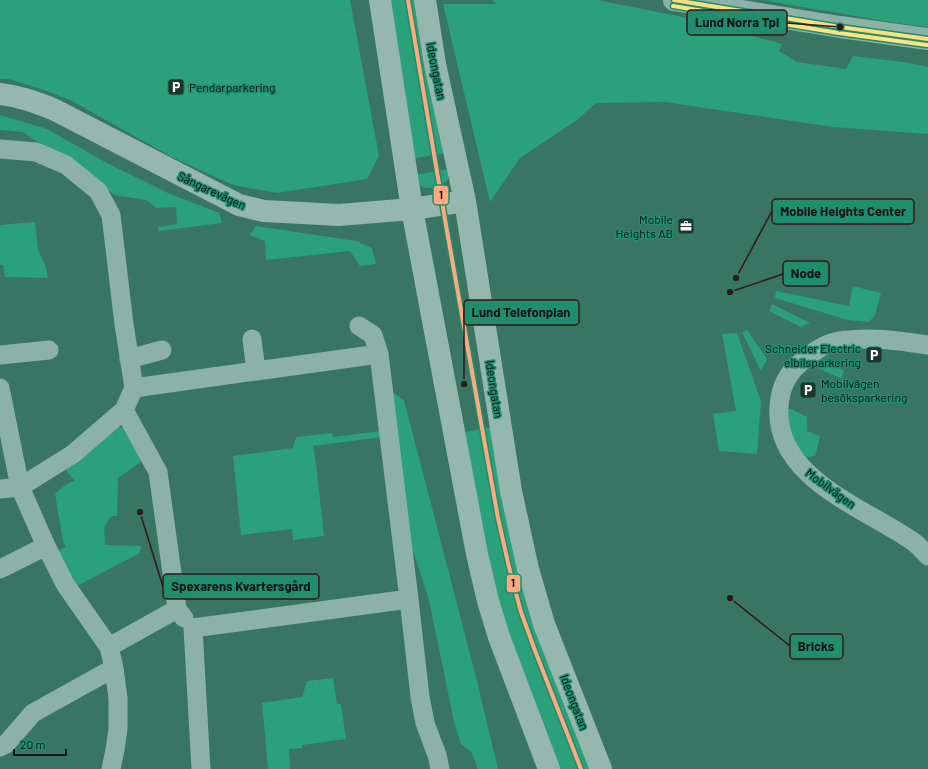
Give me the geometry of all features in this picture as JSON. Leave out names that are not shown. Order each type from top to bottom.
[{"type":"highway","points":[[674,0],[840,27],[928,39]]},
{"type":"street","points":[[380,0],[412,209],[477,554],[488,601],[499,637],[549,769]]},
{"type":"street","name":"Ideongatan","points":[[425,0],[435,64],[465,201],[511,491],[528,569],[544,624],[601,769]]},
{"type":"street","name":"Sångarevägen","points":[[0,94],[17,96],[53,109],[239,205],[264,211],[340,215],[412,209],[465,201]]},
{"type":"street","points":[[0,149],[36,152],[66,165],[98,191],[111,215],[124,324],[134,388],[124,410],[73,454],[20,488],[0,489]]},
{"type":"street","points":[[359,326],[373,335],[379,354],[420,697],[425,723],[440,769]]},
{"type":"street","name":"Mobilvägen","points":[[928,345],[876,338],[845,340],[827,344],[802,361],[790,374],[782,389],[779,404],[779,418],[782,432],[788,447],[797,462],[807,473],[838,497],[916,544],[928,556]]},
{"type":"street","points":[[252,340],[256,371]]},
{"type":"street","points":[[0,356],[49,350]]},
{"type":"street","points":[[129,359],[162,350]]},
{"type":"street","points":[[134,388],[379,354]]},
{"type":"street","points":[[0,388],[20,488],[65,584],[109,647],[114,668],[118,698],[118,729],[111,769]]},
{"type":"street","points":[[124,410],[158,472],[177,609],[193,628],[201,769]]},
{"type":"street","points":[[0,569],[46,546]]},
{"type":"street","points":[[193,628],[409,599]]},
{"type":"street","points":[[109,647],[177,609]]},
{"type":"street","points":[[0,747],[6,744],[33,713],[114,668]]},
{"type":"green space","points":[[0,0],[350,0],[379,156],[367,179],[277,193],[233,185],[172,157],[70,100],[8,79],[0,79]]},
{"type":"green space","points":[[386,0],[420,0],[446,153],[412,159]]},
{"type":"green space","points":[[492,0],[597,0],[678,16],[782,44],[779,51],[797,62],[846,69],[853,56],[903,62],[928,67],[928,134],[833,127],[665,102],[596,103],[577,120],[520,158],[490,202],[443,4],[496,4]]},
{"type":"green space","points":[[762,0],[928,0],[928,27],[896,23]]},
{"type":"green space","points":[[0,115],[47,129],[107,163],[168,193],[219,213],[222,223],[159,231],[158,227],[177,224],[176,207],[157,208],[146,200],[115,195],[23,132],[0,130]]},
{"type":"green space","points":[[449,169],[449,175],[446,182],[434,188],[425,188],[421,186],[418,184],[414,175]]},
{"type":"green space","points":[[35,222],[38,250],[46,267],[48,278],[5,277],[3,265],[0,265],[0,225]]},
{"type":"green space","points":[[256,226],[356,241],[372,248],[376,264],[360,266],[350,251],[266,260],[265,241],[250,235]]},
{"type":"green space","points":[[853,286],[881,293],[875,315],[869,322],[848,320],[775,298],[776,291],[849,306]]},
{"type":"green space","points":[[772,304],[810,323],[801,327],[769,311]]},
{"type":"green space","points":[[747,330],[767,359],[761,371],[742,332]]},
{"type":"green space","points":[[737,333],[761,401],[757,454],[719,451],[713,414],[736,411],[722,334]]},
{"type":"green space","points":[[822,359],[844,371],[842,377],[840,378],[811,365],[817,360]]},
{"type":"green space","points":[[393,393],[404,400],[477,681],[498,769],[478,769],[472,753],[461,744],[454,722],[429,600],[406,529]]},
{"type":"green space","points":[[787,409],[791,409],[807,417],[807,431],[820,436],[815,456],[807,457],[799,450],[790,432]]},
{"type":"green space","points":[[114,425],[125,429],[142,461],[118,478],[117,516],[112,516],[106,523],[104,530],[105,545],[141,546],[140,553],[77,586],[55,552],[66,547],[63,541],[55,494],[67,484],[75,481],[67,472],[66,467]]},
{"type":"green space","points":[[494,427],[595,769],[556,769],[501,626],[460,433]]},
{"type":"green space","points":[[381,431],[382,437],[313,446],[324,536],[293,540],[292,529],[241,535],[233,456],[293,448],[296,437],[332,433],[333,437]]},
{"type":"green space","points":[[333,678],[337,704],[341,704],[346,739],[302,745],[302,748],[289,749],[290,769],[268,769],[262,703],[302,697],[307,681]]},
{"type":"transit line","name":"1","points":[[408,0],[498,518],[509,567],[521,612],[581,769]]},
{"type":"transit line","points":[[674,0],[840,27],[928,39]]},
{"type":"transit line","points":[[673,6],[839,33],[927,45]]},
{"type":"place","name":"Lund Norra Tpl","points":[[840,27]]},
{"type":"place","name":"Pendarparkering","points":[[176,87]]},
{"type":"place","name":"Mobile Heights AB","points":[[686,226]]},
{"type":"place","name":"Mobile Heights Center","points":[[736,278]]},
{"type":"place","name":"Node","points":[[730,292]]},
{"type":"place","name":"Schneider Electric elbilsparkering","points":[[874,355]]},
{"type":"place","name":"Lund Telefonplan","points":[[464,384]]},
{"type":"place","name":"Mobilvägen besöksparkering","points":[[808,390]]},
{"type":"place","name":"Spexarens Kvartersgård","points":[[140,512]]},
{"type":"place","name":"Bricks","points":[[730,598]]}]
